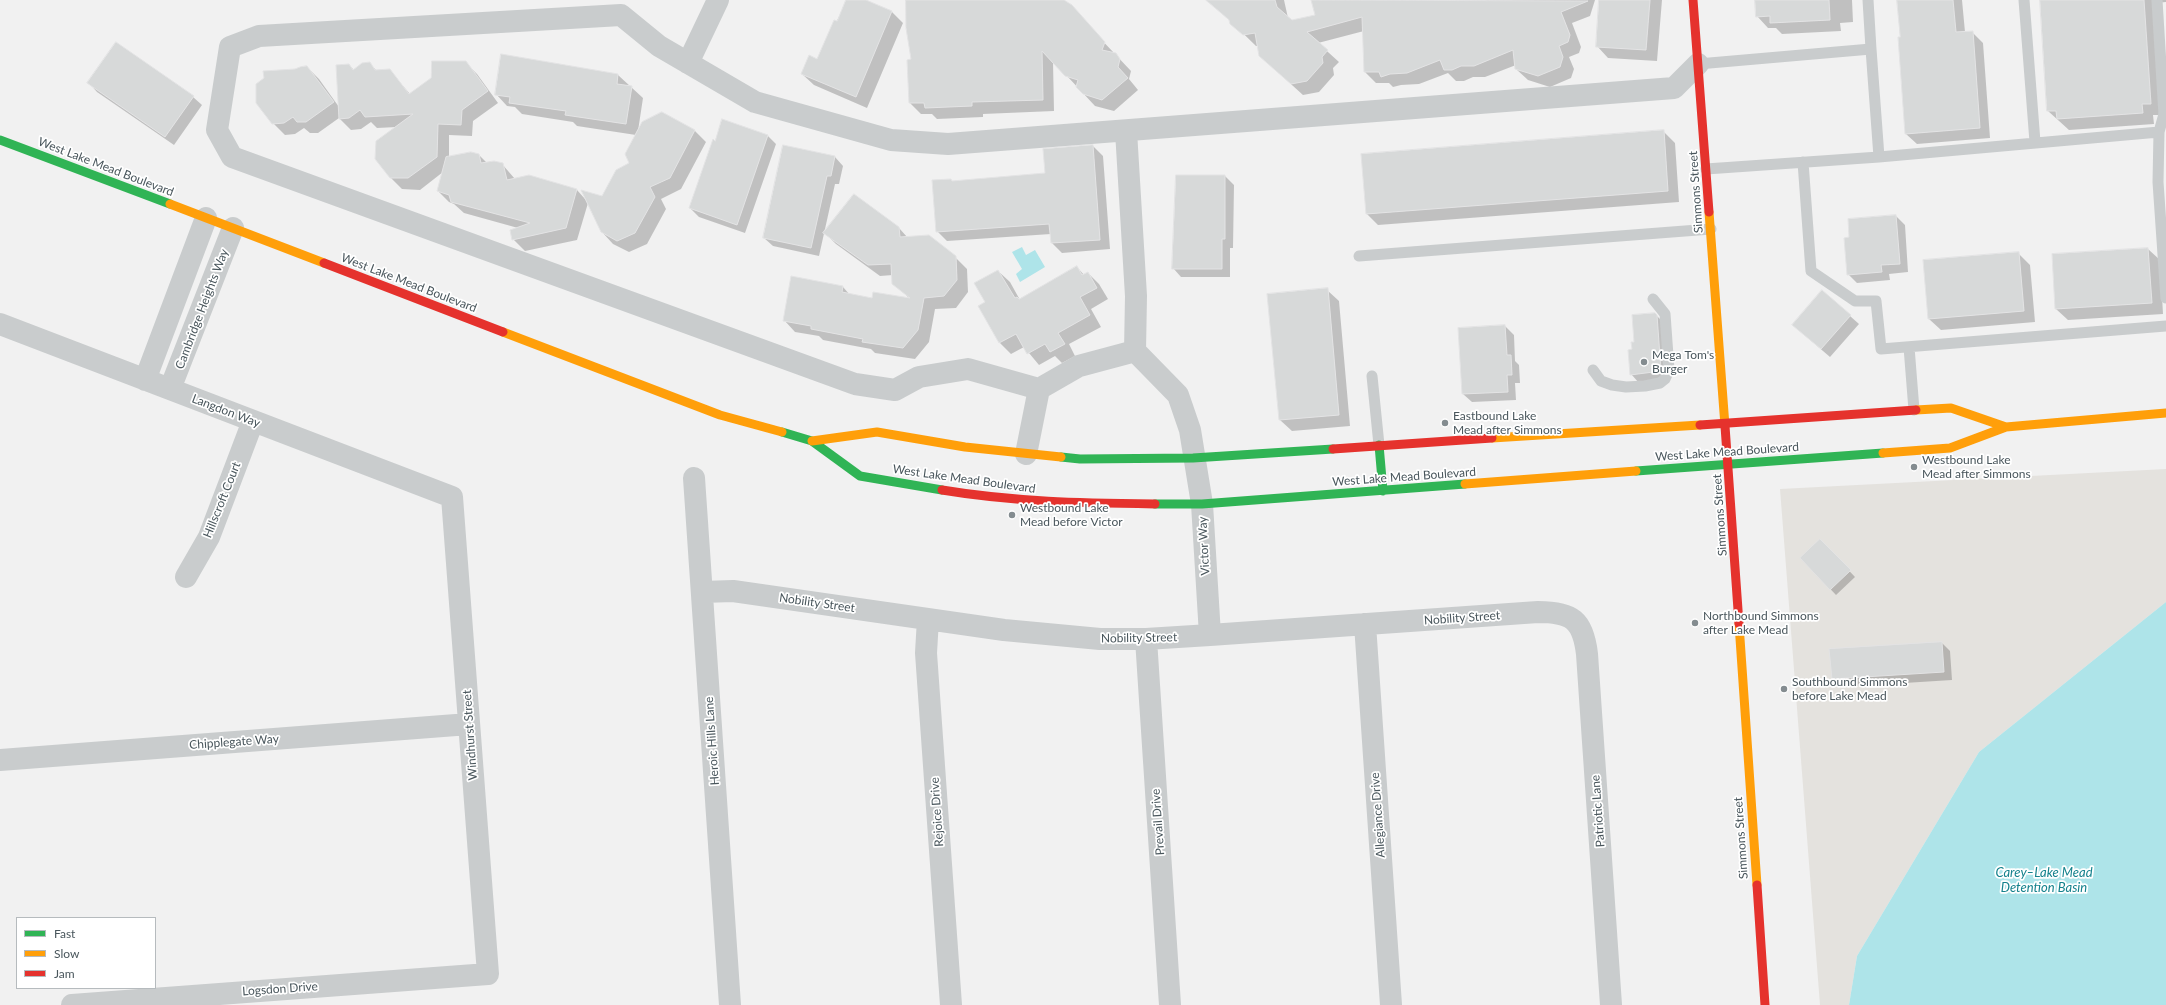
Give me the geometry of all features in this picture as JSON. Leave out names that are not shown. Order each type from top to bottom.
[{"type":"main road","name":"Simmons Street","points":[[1693,0],[1725,422],[1765,1005]]},
{"type":"main road","name":"West Lake Mead Boulevard","points":[[0,140],[720,415],[812,441],[860,476],[984,496],[1053,503],[1202,504],[1950,448],[2006,427],[2166,413]]},
{"type":"main road","name":"West Lake Mead Boulevard","points":[[812,441],[877,432],[965,447],[1026,454],[1110,460],[1193,458],[1952,408],[2006,427]]},
{"type":"main road","points":[[1379,445],[1383,491]]},
{"type":"street","points":[[688,63],[718,0]]},
{"type":"street","points":[[1126,130],[1136,296],[1135,351],[1079,366],[1039,389],[968,369],[919,377],[895,390],[855,384],[232,157],[217,130],[230,47],[259,36],[621,15],[659,46],[755,102],[891,140],[948,144],[1126,130],[1670,88],[1674,88],[1698,64]]},
{"type":"street","points":[[145,380],[206,218]]},
{"type":"street","name":"Cambridge Heights Way","points":[[170,390],[233,228]]},
{"type":"street","name":"Langdon Way","points":[[1,328],[145,380],[452,497]]},
{"type":"street","name":"Victor Way","points":[[1135,351],[1178,395],[1190,430],[1193,458],[1202,504],[1210,635]]},
{"type":"street","points":[[1026,454],[1039,389]]},
{"type":"street","name":"Hillscroft Court","points":[[186,577],[209,537],[253,421]]},
{"type":"street","name":"Heroic Hills Lane","points":[[694,478],[730,1005]]},
{"type":"street","name":"Windhurst Street","points":[[452,497],[488,974]]},
{"type":"street","name":"Nobility Street","points":[[702,592],[733,591],[1052,636],[1146,639],[1538,612],[1558,613],[1576,620]]},
{"type":"street","name":"Rejoice Drive","points":[[928,619],[926,653],[950,1005]]},
{"type":"street","name":"Patriotic Lane","points":[[1576,620],[1584,634],[1587,654],[1611,1005]]},
{"type":"street","name":"Allegiance Drive","points":[[1365,624],[1392,1005]]},
{"type":"street","name":"Prevail Drive","points":[[1146,639],[1170,1005]]},
{"type":"street","name":"Chipplegate Way","points":[[0,760],[469,724]]},
{"type":"street","name":"Logsdon Drive","points":[[72,1005],[488,974]]},
{"type":"lane","points":[[1868,0],[1879,157]]},
{"type":"lane","points":[[2024,0],[2035,142]]},
{"type":"lane","points":[[2157,0],[2164,114],[2159,132],[2158,182],[2166,298]]},
{"type":"lane","points":[[1698,64],[1871,49]]},
{"type":"lane","points":[[1706,169],[1879,157],[2159,132]]},
{"type":"lane","points":[[1803,162],[1811,271],[1855,301],[1876,301],[1881,349],[2166,326]]},
{"type":"lane","points":[[1359,256],[1711,229]]},
{"type":"lane","points":[[1593,370],[1601,381],[1612,385],[1626,387],[1645,386],[1665,379],[1669,370],[1665,314],[1653,299]]},
{"type":"lane","points":[[1909,347],[1914,410]]},
{"type":"lane","points":[[1372,376],[1379,445]]},
{"type":"sand","points":[[2166,469],[2166,602],[1979,752],[1857,956],[1849,1005],[1820,1005],[1780,489]]},
{"type":"water","points":[[1022,247],[1026,255],[1035,250],[1045,267],[1020,282],[1016,274],[1022,269],[1012,252]]},
{"type":"water","name":"Carey–Lake Mead Detention Basin","points":[[2166,602],[2166,1005],[1849,1005],[1857,956],[1979,752]]},
{"type":"building","points":[[846,0],[866,0],[892,11],[856,97],[801,74],[809,55],[817,59],[834,20],[837,21]]},
{"type":"building","points":[[906,0],[1064,0],[1072,5],[1105,42],[1102,50],[1116,53],[1120,59],[1118,67],[1128,78],[1102,100],[1083,94],[1076,87],[1078,80],[1065,76],[1042,51],[1043,100],[972,102],[972,106],[925,108],[924,103],[909,103],[907,60],[911,59],[906,28]]},
{"type":"building","points":[[1206,0],[1275,0],[1277,7],[1292,20],[1315,15],[1311,0],[1588,1],[1561,12],[1570,35],[1568,42],[1559,46],[1563,57],[1560,67],[1538,76],[1515,69],[1513,50],[1474,66],[1461,66],[1452,70],[1444,70],[1440,60],[1407,73],[1390,74],[1381,77],[1379,72],[1364,72],[1362,17],[1307,32],[1328,50],[1322,57],[1323,63],[1307,81],[1291,84],[1259,56],[1255,33],[1243,35],[1230,24],[1229,20]]},
{"type":"building","points":[[1599,0],[1650,0],[1646,50],[1596,47]]},
{"type":"building","points":[[1755,0],[1829,0],[1830,20],[1770,23],[1770,16],[1756,17]]},
{"type":"building","points":[[1897,0],[1953,0],[1956,32],[1973,31],[1980,128],[1905,134],[1898,37],[1900,37]]},
{"type":"building","points":[[2040,0],[2144,0],[2151,104],[2142,104],[2143,113],[2057,119],[2056,111],[2047,111]]},
{"type":"building","points":[[116,42],[194,96],[165,137],[87,83]]},
{"type":"building","points":[[501,54],[618,74],[617,84],[632,86],[626,124],[565,115],[566,111],[509,103],[510,97],[495,95]]},
{"type":"building","points":[[432,61],[466,61],[488,91],[462,110],[461,125],[438,124],[437,157],[408,178],[390,178],[375,159],[376,141],[413,114],[365,117],[360,110],[349,118],[339,119],[336,65],[349,64],[353,70],[362,63],[370,62],[375,70],[390,69],[409,94],[431,78]]},
{"type":"building","points":[[307,66],[334,102],[306,122],[297,122],[293,117],[284,123],[272,124],[256,103],[256,84],[264,78],[263,71],[295,69]]},
{"type":"building","points":[[662,112],[695,130],[670,178],[650,187],[655,197],[635,233],[617,241],[601,232],[581,190],[602,196],[616,170],[629,163],[625,154],[642,122]]},
{"type":"building","points":[[722,119],[768,135],[737,225],[689,208],[713,139],[715,141]]},
{"type":"building","points":[[1664,130],[1668,191],[1366,214],[1361,154]]},
{"type":"building","points":[[783,145],[835,156],[831,176],[827,176],[811,248],[763,238]]},
{"type":"building","points":[[1093,145],[1100,240],[1051,243],[1049,224],[936,232],[932,180],[951,179],[952,181],[1045,173],[1043,149]]},
{"type":"building","points":[[471,152],[479,154],[481,163],[494,161],[503,163],[507,180],[529,175],[577,189],[566,228],[512,240],[510,230],[530,223],[451,202],[449,195],[437,191],[446,157]]},
{"type":"building","points":[[1176,175],[1225,175],[1225,239],[1222,239],[1222,269],[1172,269]]},
{"type":"building","points":[[854,194],[899,227],[900,237],[929,235],[956,256],[957,280],[944,296],[924,298],[918,330],[903,348],[862,342],[863,339],[811,329],[811,326],[783,321],[791,276],[843,286],[842,292],[872,298],[873,292],[910,298],[892,284],[891,264],[868,265],[823,233]]},
{"type":"building","points":[[1896,215],[1900,264],[1881,265],[1882,272],[1847,275],[1844,238],[1849,237],[1848,219]]},
{"type":"building","points":[[2148,248],[2152,303],[2055,309],[2052,254]]},
{"type":"building","points":[[2019,252],[2024,311],[1928,319],[1923,260]]},
{"type":"building","points":[[1077,266],[1082,275],[1088,272],[1097,288],[1080,297],[1090,315],[1058,333],[1065,344],[1050,352],[1045,344],[1027,354],[1016,334],[999,343],[978,306],[985,302],[974,283],[998,270],[1015,298],[1017,297],[1019,299]]},
{"type":"building","points":[[1328,288],[1339,415],[1279,420],[1267,294]]},
{"type":"building","points":[[1822,290],[1851,315],[1821,349],[1792,325]]},
{"type":"building","points":[[1655,313],[1657,315],[1661,371],[1630,375],[1628,350],[1632,349],[1631,342],[1634,342],[1632,315]]},
{"type":"building","points":[[1505,325],[1507,355],[1511,355],[1512,375],[1507,375],[1508,392],[1462,394],[1458,328]]},
{"type":"building","points":[[1820,539],[1851,570],[1830,590],[1800,558]]},
{"type":"building","points":[[1942,642],[1944,672],[1832,679],[1829,649]]},
{"type":"traffic: fast","points":[[0,140],[170,204]]},
{"type":"traffic: fast","points":[[782,432],[812,441],[860,476],[942,490]]},
{"type":"traffic: fast","points":[[1379,445],[1383,491]]},
{"type":"traffic: fast","points":[[1061,457],[1080,459],[1193,458],[1333,449]]},
{"type":"traffic: fast","points":[[1636,471],[1883,453]]},
{"type":"traffic: fast","points":[[1155,504],[1202,504],[1465,484]]},
{"type":"traffic: slow","points":[[170,204],[324,263]]},
{"type":"traffic: slow","points":[[1709,212],[1725,426]]},
{"type":"traffic: slow","points":[[503,332],[720,415],[782,432]]},
{"type":"traffic: slow","points":[[1916,410],[1951,408],[2006,427]]},
{"type":"traffic: slow","points":[[1883,453],[1950,448],[2006,427],[2166,413]]},
{"type":"traffic: slow","points":[[1492,438],[1700,425]]},
{"type":"traffic: slow","points":[[812,441],[877,432],[965,447],[1061,457]]},
{"type":"traffic: slow","points":[[1465,484],[1636,471]]},
{"type":"traffic: slow","points":[[1739,624],[1757,885]]},
{"type":"traffic: jam","points":[[1693,0],[1709,212]]},
{"type":"traffic: jam","points":[[324,263],[503,332]]},
{"type":"traffic: jam","points":[[1700,425],[1916,410]]},
{"type":"traffic: jam","points":[[1725,426],[1739,624]]},
{"type":"traffic: jam","points":[[1333,449],[1492,438]]},
{"type":"traffic: jam","points":[[942,490],[1022,499],[1155,504]]},
{"type":"traffic: jam","points":[[1757,885],[1765,1005]]},
{"type":"place","name":"Mega Tom's Burger","points":[[1644,362]]},
{"type":"place","name":"Eastbound Lake Mead after Simmons","points":[[1445,423]]},
{"type":"place","name":"Westbound Lake Mead after Simmons","points":[[1914,467]]},
{"type":"place","name":"Westbound Lake Mead before Victor","points":[[1012,515]]},
{"type":"place","name":"Northbound Simmons after Lake Mead","points":[[1695,623]]},
{"type":"place","name":"Southbound Simmons before Lake Mead","points":[[1784,689]]}]
